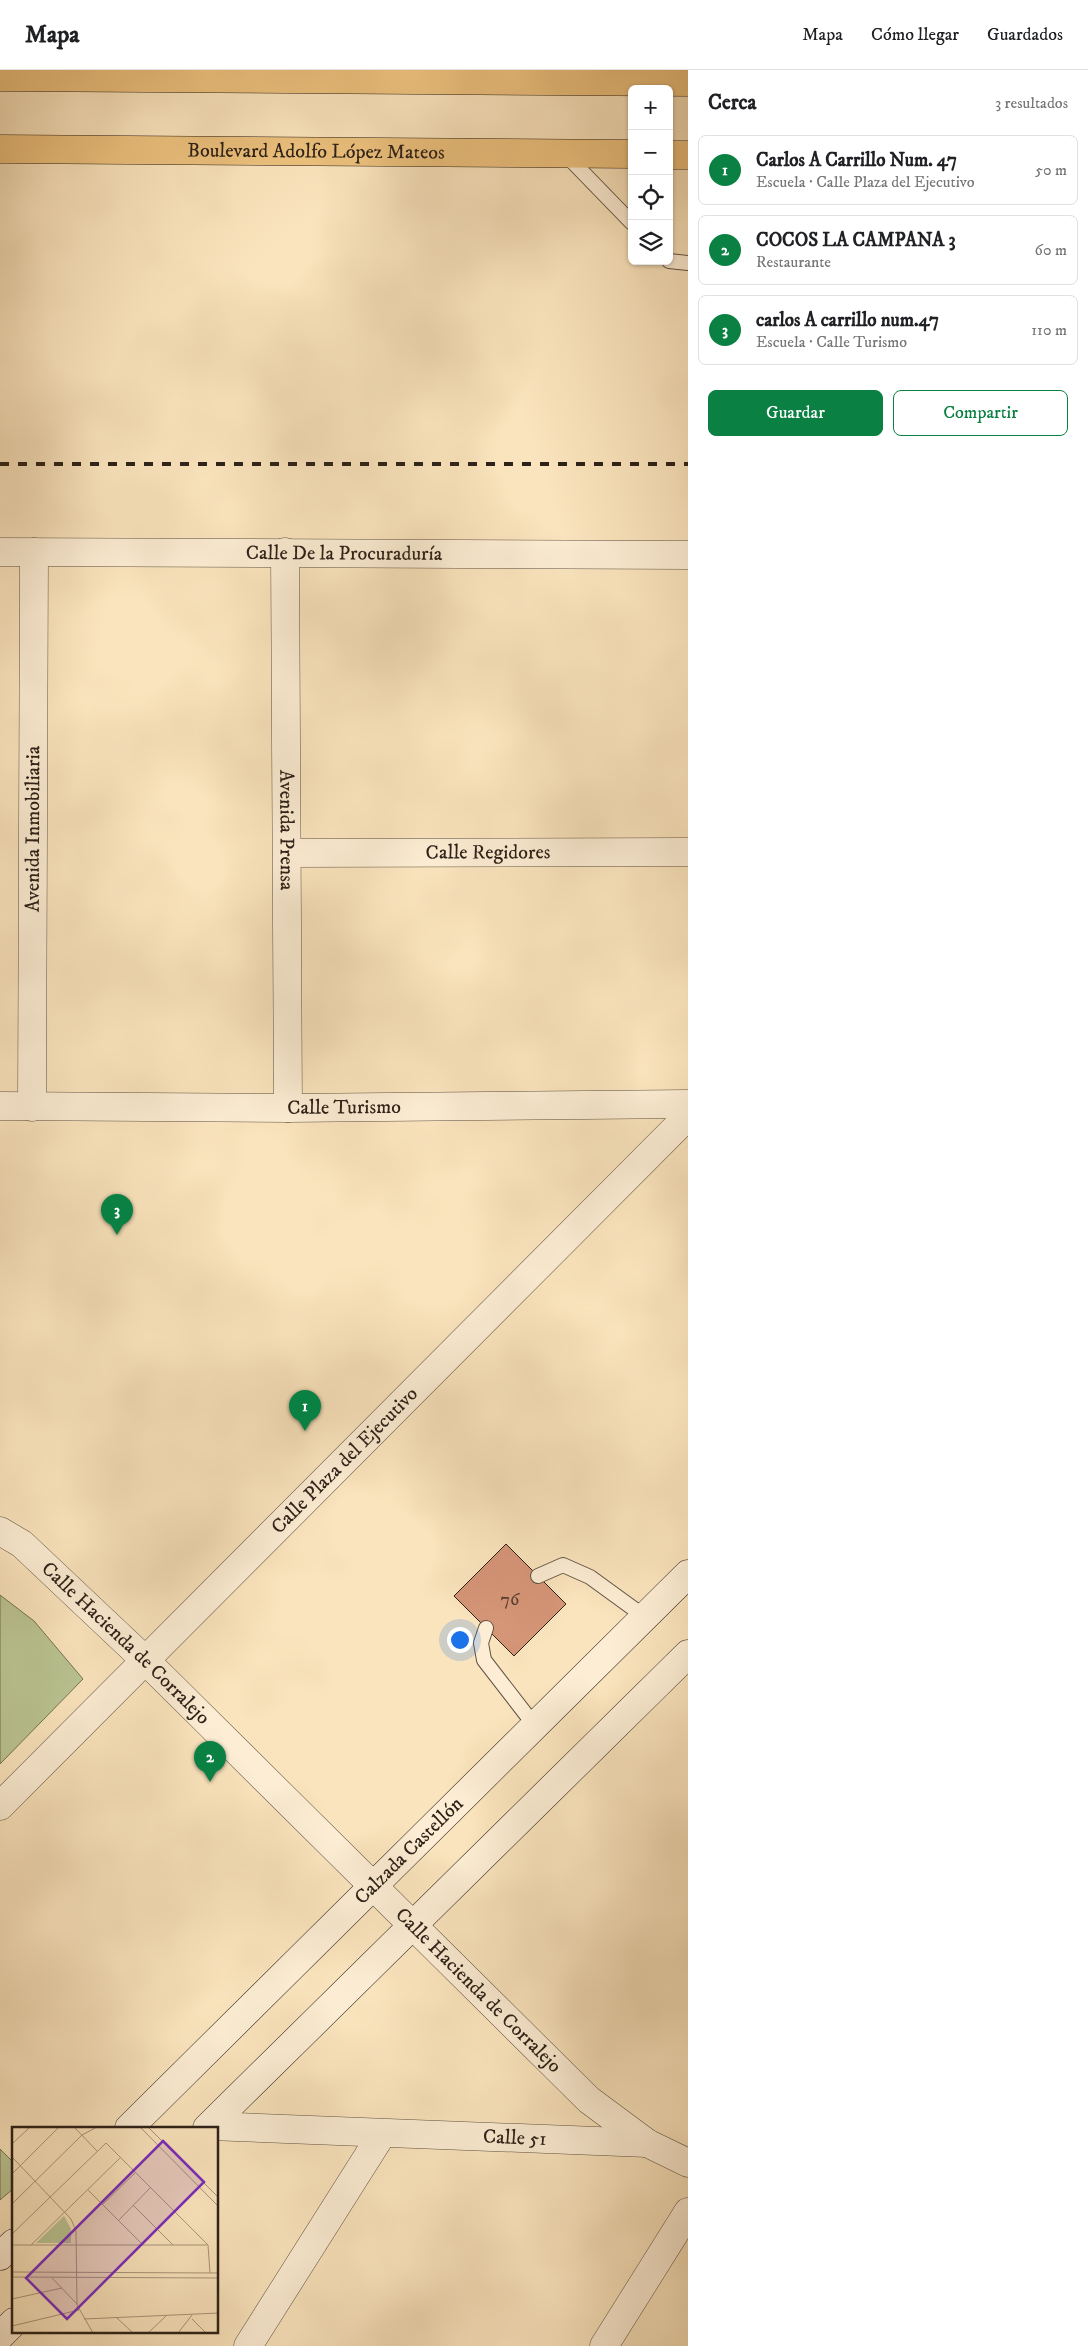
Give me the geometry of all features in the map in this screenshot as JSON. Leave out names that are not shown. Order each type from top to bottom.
[{"type":"highway","points":[[0,77],[688,82]]},
{"type":"highway","name":"Boulevard Adolfo López Mateos","points":[[0,149],[628,154]]},
{"type":"highway","points":[[673,155],[688,155]]},
{"type":"street","name":"Calle De la Procuraduría","points":[[0,552],[688,555]]},
{"type":"street","name":"Avenida Inmobiliaria","points":[[32,1107],[34,552]]},
{"type":"street","name":"Avenida Prensa","points":[[285,552],[288,1108]]},
{"type":"street","name":"Calle Regidores","points":[[288,853],[688,852]]},
{"type":"street","name":"Calle Turismo","points":[[0,1106],[288,1108],[688,1104]]},
{"type":"street","name":"Calle Plaza del Ejecutivo","points":[[0,1806],[688,1116]]},
{"type":"street","name":"Calle Hacienda de Corralejo","points":[[0,1531],[22,1544],[146,1661],[412,1927],[589,2100],[647,2143],[688,2164]]},
{"type":"street","name":"Calzada Castellón","points":[[130,2127],[688,1574]]},
{"type":"street","points":[[208,2127],[688,1654]]},
{"type":"street","name":"Calle 51","points":[[219,2127],[647,2143]]},
{"type":"street","points":[[248,2346],[382,2134]]},
{"type":"street","points":[[604,2346],[688,2212]]},
{"type":"street","points":[[0,2256],[12,2245]]},
{"type":"street","points":[[0,2336],[12,2324]]},
{"type":"lane","points":[[564,154],[629,220]]},
{"type":"lane","points":[[673,262],[688,263]]},
{"type":"lane","points":[[538,1576],[563,1565],[590,1577],[645,1616]]},
{"type":"lane","points":[[486,1628],[481,1643],[484,1660],[535,1726]]},
{"type":"green space","points":[[0,1595],[34,1621],[83,1679],[0,1764]]},
{"type":"green space","points":[[0,2149],[12,2161],[12,2190],[0,2200]]},
{"type":"building","points":[[506,1544],[566,1604],[514,1656],[454,1596]]},
{"type":"railway","points":[[0,464],[688,464]]},
{"type":"place","name":"carlos A carrillo num.47","points":[[117,1235]]},
{"type":"place","name":"Carlos A Carrillo Num. 47","points":[[305,1431]]},
{"type":"place","name":"COCOS LA CAMPANA 3","points":[[210,1782]]}]
